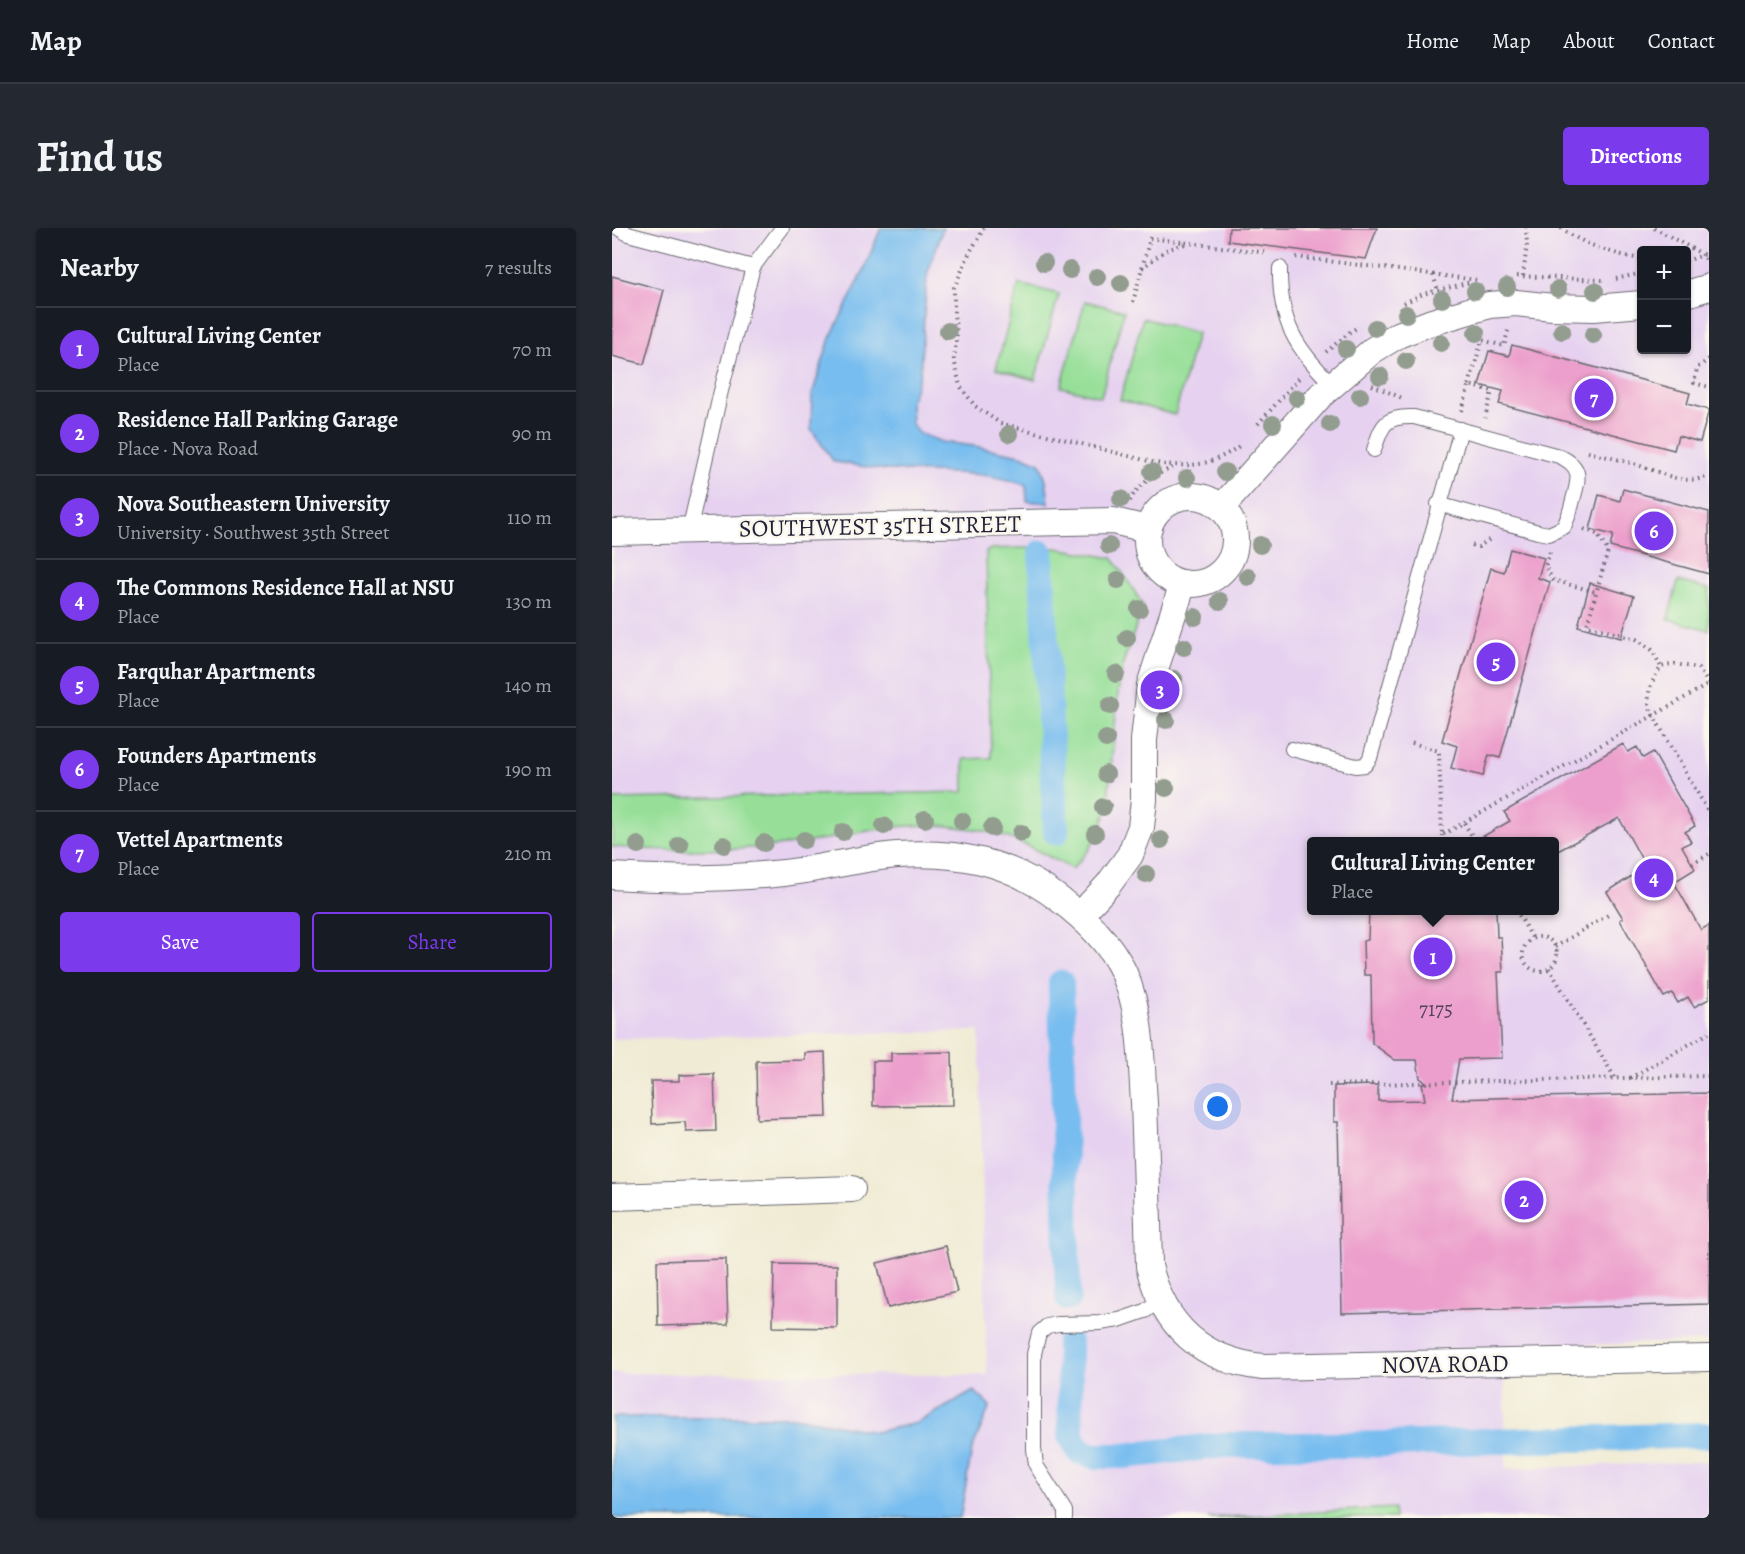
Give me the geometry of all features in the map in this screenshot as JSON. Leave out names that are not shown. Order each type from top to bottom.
[{"type":"street","points":[[1691,292],[1709,287]]},
{"type":"street","points":[[1222,507],[1320,396],[1373,350],[1390,340],[1429,322],[1490,305],[1516,303],[1594,308],[1637,304]]},
{"type":"street","points":[[1193,495],[1209,498],[1222,507],[1231,518],[1236,546],[1232,559],[1223,571],[1211,580],[1197,584],[1169,579],[1158,570],[1146,544],[1147,529],[1154,515],[1164,504],[1178,497],[1193,495]]},
{"type":"street","name":"SOUTHWEST 35TH STREET","points":[[612,532],[1113,521],[1147,529]]},
{"type":"street","points":[[1080,915],[1108,885],[1130,855],[1141,827],[1144,800],[1144,740],[1150,685],[1183,583]]},
{"type":"street","name":"NOVA ROAD","points":[[612,876],[689,879],[784,873],[893,855],[930,853],[972,858],[1009,868],[1046,888],[1080,915],[1106,943],[1115,957],[1136,1007],[1142,1057],[1149,1266],[1160,1300],[1168,1313],[1189,1338],[1205,1350],[1240,1365],[1263,1367],[1709,1358]]},
{"type":"street","points":[[612,1197],[852,1189]]},
{"type":"lane","points":[[618,228],[628,234],[753,267]]},
{"type":"lane","points":[[689,531],[721,391],[753,267],[782,228]]},
{"type":"lane","points":[[1280,268],[1279,286],[1288,326],[1307,360],[1333,385]]},
{"type":"lane","points":[[1374,450],[1380,430],[1391,418],[1401,416],[1460,422],[1569,461],[1579,478],[1564,527],[1549,534],[1438,504]]},
{"type":"lane","points":[[1292,749],[1356,766],[1365,765],[1370,758],[1460,422]]},
{"type":"lane","points":[[1065,1518],[1065,1511],[1036,1465],[1034,1354],[1039,1333],[1047,1326],[1058,1324],[1119,1320],[1145,1311],[1160,1300]]},
{"type":"path","points":[[984,228],[954,288],[957,333],[954,359],[960,386],[975,406],[1000,423],[1156,463],[1177,466],[1208,463],[1229,453],[1245,441]]},
{"type":"path","points":[[1521,283],[1527,244],[1526,228]]},
{"type":"path","points":[[1561,228],[1593,245],[1637,258]]},
{"type":"path","points":[[1654,228],[1706,254]]},
{"type":"path","points":[[1142,268],[1166,250],[1189,243]]},
{"type":"path","points":[[1691,259],[1706,254]]},
{"type":"path","points":[[1706,254],[1709,267]]},
{"type":"path","points":[[1433,274],[1437,290]]},
{"type":"path","points":[[1511,277],[1523,275],[1610,280],[1637,274]]},
{"type":"path","points":[[1477,280],[1488,279]]},
{"type":"path","points":[[1460,422],[1482,340],[1504,346],[1512,318]]},
{"type":"path","points":[[1709,359],[1697,368],[1694,382],[1709,387]]},
{"type":"path","points":[[1257,426],[1301,375]]},
{"type":"path","points":[[1469,385],[1492,391],[1484,422]]},
{"type":"path","points":[[1129,508],[1131,498],[1145,483],[1177,466]]},
{"type":"path","points":[[1583,529],[1597,534],[1608,551],[1587,625],[1636,639],[1652,650],[1661,667]]},
{"type":"path","points":[[1412,743],[1439,751],[1442,836],[1653,715],[1709,684],[1698,668],[1675,664],[1661,667],[1649,687],[1650,708],[1653,715],[1709,813]]},
{"type":"path","points":[[1464,823],[1473,837]]},
{"type":"path","points":[[1692,864],[1709,854]]},
{"type":"path","points":[[1519,915],[1533,939]]},
{"type":"path","points":[[1555,947],[1608,915]]},
{"type":"path","points":[[1533,939],[1548,939],[1555,947],[1556,961],[1544,971],[1533,970],[1525,963],[1523,952],[1528,942],[1533,939]]},
{"type":"path","points":[[1549,968],[1615,1078]]},
{"type":"path","points":[[1629,1078],[1709,1033]]},
{"type":"path","points":[[1329,1085],[1709,1076]]},
{"type":"shaded area","points":[[612,228],[1709,228],[1709,1341],[1504,1348],[1506,1469],[1709,1461],[1709,1518],[612,1518],[612,1373],[987,1375],[979,1031],[612,1039]]},
{"type":"green space","points":[[1019,284],[1059,294],[1035,380],[996,369]]},
{"type":"green space","points":[[1085,301],[1124,311],[1101,397],[1061,387]]},
{"type":"green space","points":[[1143,318],[1197,333],[1175,415],[1120,400]]},
{"type":"green space","points":[[1057,548],[1112,558],[1143,607],[1124,660],[1118,692],[1107,811],[1088,851],[1072,869],[1007,837],[975,829],[936,825],[894,827],[803,843],[755,848],[660,850],[612,847],[612,799],[964,792],[964,759],[991,758],[986,552],[991,549]]},
{"type":"green space","points":[[1678,581],[1709,589],[1709,630],[1668,619]]},
{"type":"green space","points":[[1394,1508],[1395,1518],[1208,1518]]},
{"type":"water","points":[[881,228],[943,228],[927,275],[920,374],[911,402],[912,424],[918,433],[942,442],[1021,455],[1040,463],[1046,480],[1049,503],[1027,501],[1026,485],[992,476],[882,469],[834,462],[811,429],[812,395],[830,338],[863,272]]},
{"type":"water","points":[[974,1391],[990,1406],[972,1449],[960,1518],[612,1518],[612,1417],[794,1417],[875,1432],[917,1423]]},
{"type":"building","points":[[1229,228],[1377,228],[1366,259],[1228,241]]},
{"type":"building","points":[[612,276],[664,290],[644,364],[612,356]]},
{"type":"building","points":[[1512,345],[1690,393],[1687,404],[1709,410],[1700,442],[1678,436],[1674,450],[1499,404],[1503,391],[1479,385],[1489,351],[1509,356]]},
{"type":"building","points":[[1623,489],[1709,512],[1709,574],[1610,547],[1613,535],[1590,529],[1599,495],[1620,501]]},
{"type":"building","points":[[1510,549],[1544,558],[1538,578],[1550,582],[1500,758],[1489,755],[1483,776],[1451,768],[1457,746],[1442,741],[1491,568],[1504,572]]},
{"type":"building","points":[[1590,583],[1634,596],[1621,638],[1578,626]]},
{"type":"building","points":[[1623,744],[1628,752],[1637,747],[1643,758],[1653,752],[1695,826],[1685,832],[1691,842],[1682,846],[1695,869],[1674,882],[1701,930],[1709,925],[1709,999],[1694,1007],[1688,997],[1678,1003],[1672,993],[1664,997],[1620,920],[1623,918],[1607,892],[1646,867],[1619,818],[1559,850],[1559,837],[1482,837],[1510,821],[1504,812]]},
{"type":"building","points":[[1369,915],[1496,915],[1497,937],[1501,937],[1503,972],[1498,972],[1502,1058],[1459,1059],[1452,1099],[1709,1093],[1709,1304],[1342,1313],[1338,1122],[1334,1122],[1334,1086],[1378,1085],[1378,1101],[1425,1100],[1422,1083],[1427,1083],[1420,1078],[1417,1060],[1395,1060],[1372,1043],[1371,975],[1364,975],[1363,941],[1368,940]]},
{"type":"building","points":[[825,1052],[827,1117],[757,1119],[756,1061],[805,1060],[805,1053]]},
{"type":"building","points":[[952,1052],[953,1105],[873,1106],[873,1061],[891,1061],[891,1053]]},
{"type":"building","points":[[714,1074],[716,1131],[686,1132],[685,1122],[652,1124],[651,1081],[679,1081],[679,1075]]},
{"type":"building","points":[[946,1246],[957,1292],[888,1308],[877,1263]]},
{"type":"building","points":[[726,1259],[728,1324],[658,1326],[657,1261]]},
{"type":"building","points":[[774,1264],[837,1265],[837,1328],[773,1327]]},
{"type":"waterway","points":[[1041,553],[1056,832]]},
{"type":"waterway","points":[[1061,983],[1068,1298]]},
{"type":"waterway","points":[[1069,1343],[1071,1436],[1080,1452],[1095,1456],[1124,1456],[1224,1445],[1350,1445],[1709,1435]]},
{"type":"place","name":"Vettel Apartments","points":[[1594,398]]},
{"type":"place","name":"Founders Apartments","points":[[1654,531]]},
{"type":"place","name":"Farquhar Apartments","points":[[1496,662]]},
{"type":"place","name":"Nova Southeastern University","points":[[1160,690]]},
{"type":"place","name":"The Commons Residence Hall at NSU","points":[[1654,878]]},
{"type":"place","name":"Cultural Living Center","points":[[1433,957]]},
{"type":"place","name":"Residence Hall Parking Garage","points":[[1524,1200]]}]
